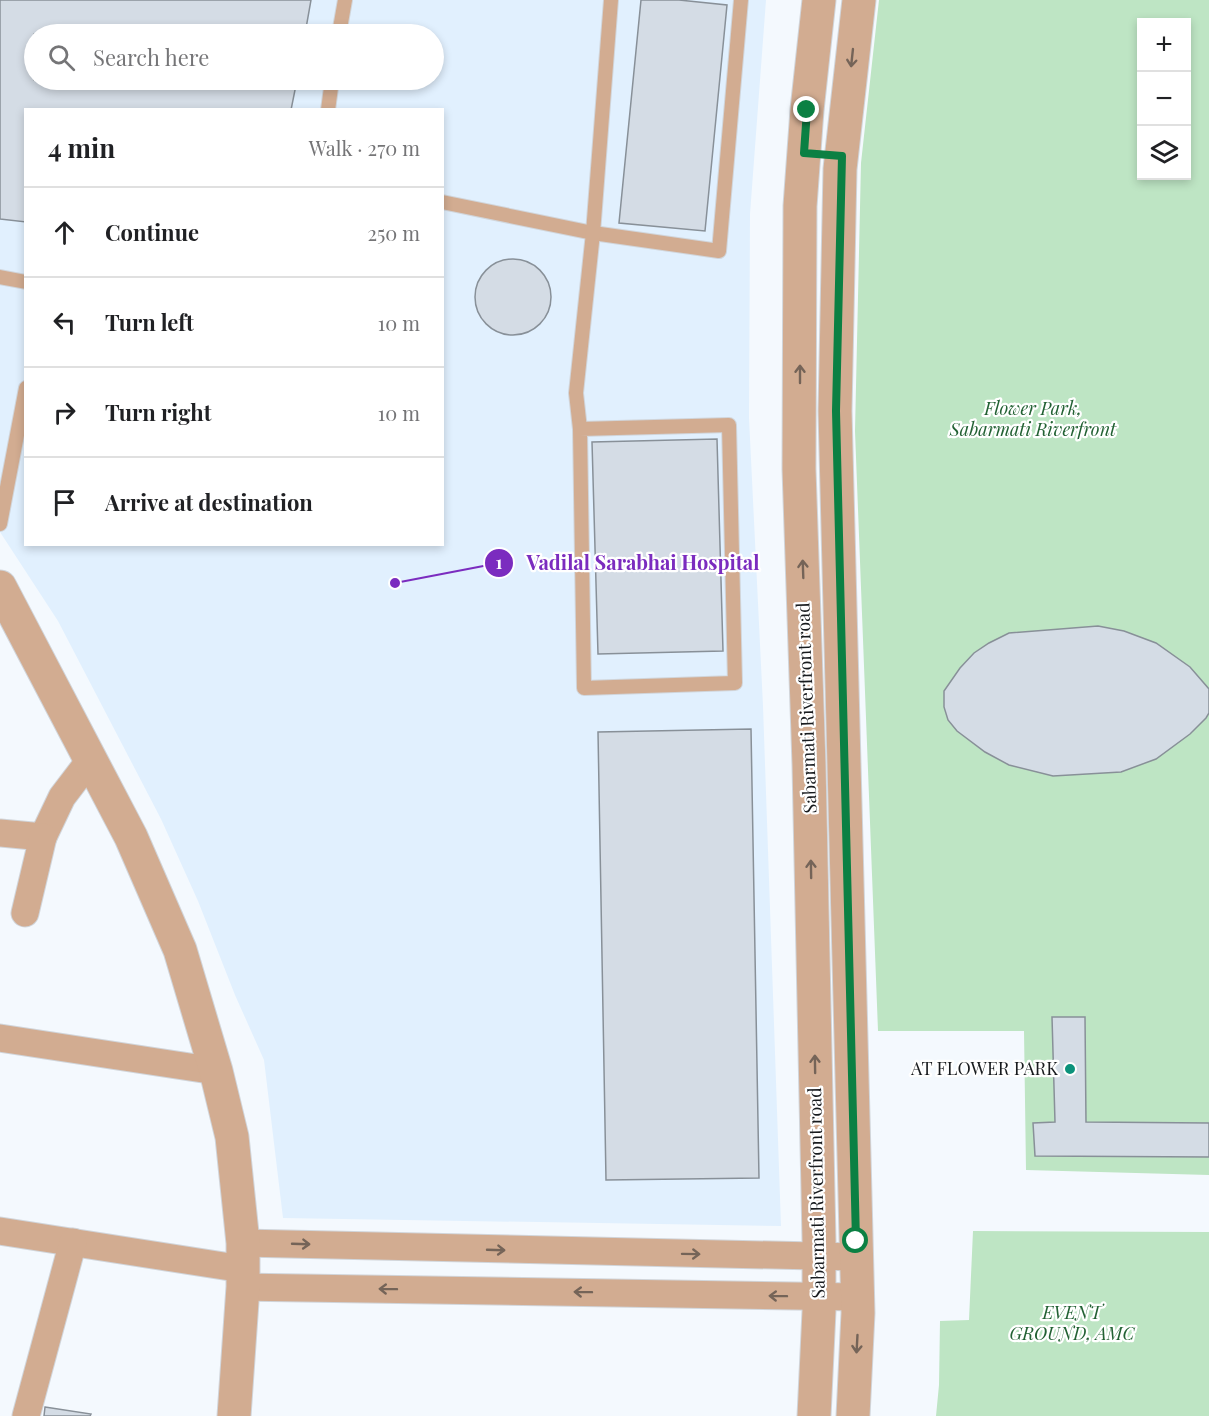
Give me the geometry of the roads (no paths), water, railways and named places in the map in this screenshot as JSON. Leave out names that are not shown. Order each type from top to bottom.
[{"type":"street","name":"Sabarmati Riverfront road","points":[[814,1416],[819,1256],[809,777],[799,469],[800,206],[819,0]]},
{"type":"street","name":"Sabarmati Riverfront road","points":[[853,1416],[858,1297],[836,423],[842,156],[859,0]]},
{"type":"street","points":[[804,153],[842,156]]},
{"type":"street","points":[[0,586],[131,837],[180,950],[216,1071],[232,1137],[243,1266],[234,1416]]},
{"type":"street","points":[[25,913],[43,837],[62,797],[92,759]]},
{"type":"street","points":[[0,833],[43,837]]},
{"type":"street","points":[[0,1038],[216,1071]]},
{"type":"street","points":[[0,1231],[243,1266],[526,1292],[858,1297]]},
{"type":"street","points":[[26,1416],[74,1242]]},
{"type":"street","points":[[525,1251],[526,1292]]},
{"type":"street","points":[[243,1266],[525,1251],[856,1257]]},
{"type":"lane","points":[[341,24],[345,0]]},
{"type":"lane","points":[[580,429],[729,425],[735,683],[584,687],[580,429],[576,393],[593,232],[611,0]]},
{"type":"lane","points":[[444,202],[593,232],[720,250],[741,0]]},
{"type":"lane","points":[[328,108],[331,90]]},
{"type":"lane","points":[[0,277],[24,282]]},
{"type":"lane","points":[[0,524],[24,398]]},
{"type":"place","name":"Vadilal Sarabhai Hospital","points":[[395,583]]},
{"type":"place","name":"AT FLOWER PARK","points":[[1070,1069]]},
{"type":"park label","name":"Flower Park, Sabarmati Riverfront","points":[[1033,419]]},
{"type":"park label","name":"EVENT GROUND, AMC","points":[[1072,1323]]}]
